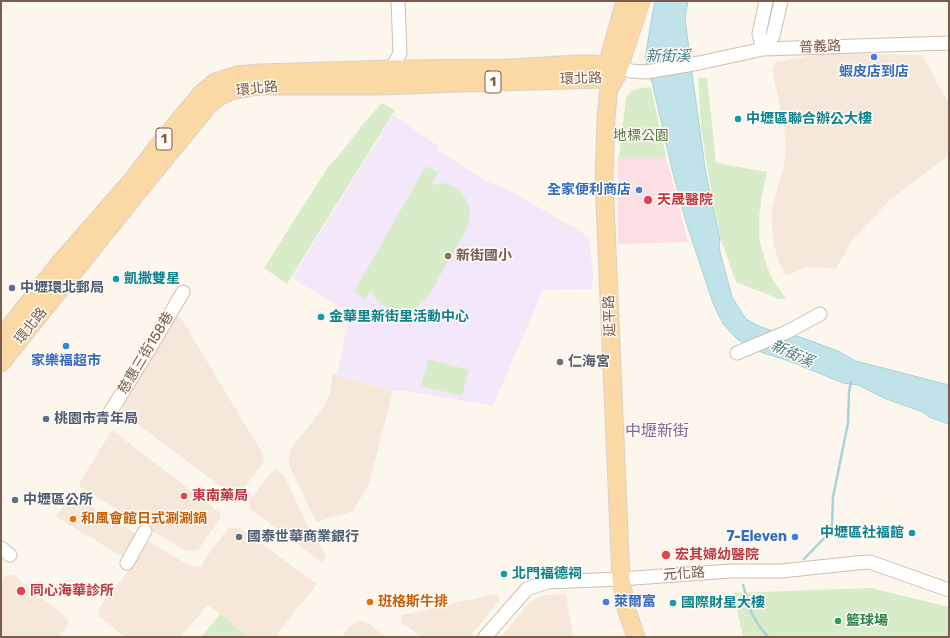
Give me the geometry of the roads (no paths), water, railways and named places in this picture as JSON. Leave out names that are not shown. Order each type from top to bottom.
[{"type":"main road","name":"延平路","points":[[625,1],[606,117],[604,180],[621,579],[626,608],[636,637]]},
{"type":"main road","name":"延平路","points":[[614,75],[641,1]]},
{"type":"main road","name":"環北路","points":[[1,363],[6,340],[58,265],[134,178],[201,94],[215,82],[237,75],[392,69],[511,68],[576,64],[591,64],[614,75]]},
{"type":"main road","name":"環北路","points":[[6,340],[140,189],[208,106],[220,96],[231,91],[259,86],[382,86],[614,75]]},
{"type":"street","points":[[382,86],[400,53],[398,1]]},
{"type":"street","points":[[763,49],[759,34],[766,1]]},
{"type":"street","points":[[763,49],[773,36],[781,1]]},
{"type":"street","name":"普義路","points":[[614,75],[646,72],[692,64],[763,49],[949,43]]},
{"type":"street","name":"慈惠三街158巷","points":[[109,414],[183,292]]},
{"type":"street","points":[[743,350],[787,332],[820,314]]},
{"type":"street","points":[[127,562],[145,531]]},
{"type":"street","name":"元化路","points":[[485,637],[527,589],[547,582],[621,579],[730,571],[782,571],[870,562],[949,590]]},
{"type":"water","name":"新街溪","points":[[655,1],[688,1],[685,18],[706,174],[720,239],[719,248],[732,297],[746,319],[770,330],[800,337],[838,351],[856,361],[949,385],[949,424],[929,417],[923,412],[884,398],[858,385],[843,383],[789,361],[763,353],[737,339],[723,324],[713,303],[686,222],[645,59]]},
{"type":"waterway","points":[[804,559],[830,532],[832,524],[833,497],[848,423],[849,392],[851,382]]},
{"type":"waterway","points":[[743,585],[751,612],[759,626],[768,637]]},
{"type":"place","name":"蝦皮店到店","points":[[874,57]]},
{"type":"place","name":"中壢區聯合辦公大樓","points":[[738,119]]},
{"type":"place","name":"全家便利商店","points":[[639,190]]},
{"type":"place","name":"天晟醫院","points":[[648,200]]},
{"type":"place","name":"新街國小","points":[[448,256]]},
{"type":"place","name":"凱撒雙星","points":[[116,279]]},
{"type":"place","name":"中壢環北郵局","points":[[12,288]]},
{"type":"place","name":"金華里新街里活動中心","points":[[321,317]]},
{"type":"place","name":"家樂福超市","points":[[66,346]]},
{"type":"place","name":"仁海宮","points":[[560,362]]},
{"type":"place","name":"桃園市青年局","points":[[46,419]]},
{"type":"place","name":"東南藥局","points":[[184,496]]},
{"type":"place","name":"中壢區公所","points":[[15,500]]},
{"type":"place","name":"和風會館日式涮涮鍋","points":[[73,519]]},
{"type":"place","name":"中壢區社福館","points":[[912,533]]},
{"type":"place","name":"國泰世華商業銀行","points":[[239,537]]},
{"type":"place","name":"7-Eleven","points":[[795,537]]},
{"type":"place","name":"宏其婦幼醫院","points":[[666,555]]},
{"type":"place","name":"北門福德祠","points":[[504,574]]},
{"type":"place","name":"同心海華診所","points":[[21,591]]},
{"type":"place","name":"班格斯牛排","points":[[370,602]]},
{"type":"place","name":"萊爾富","points":[[606,602]]},
{"type":"place","name":"國際財星大樓","points":[[673,603]]},
{"type":"place","name":"籃球場","points":[[838,621]]},
{"type":"district","name":"中壢新街","points":[[657,431]]},
{"type":"park label","name":"地標公園","points":[[641,136]]}]
